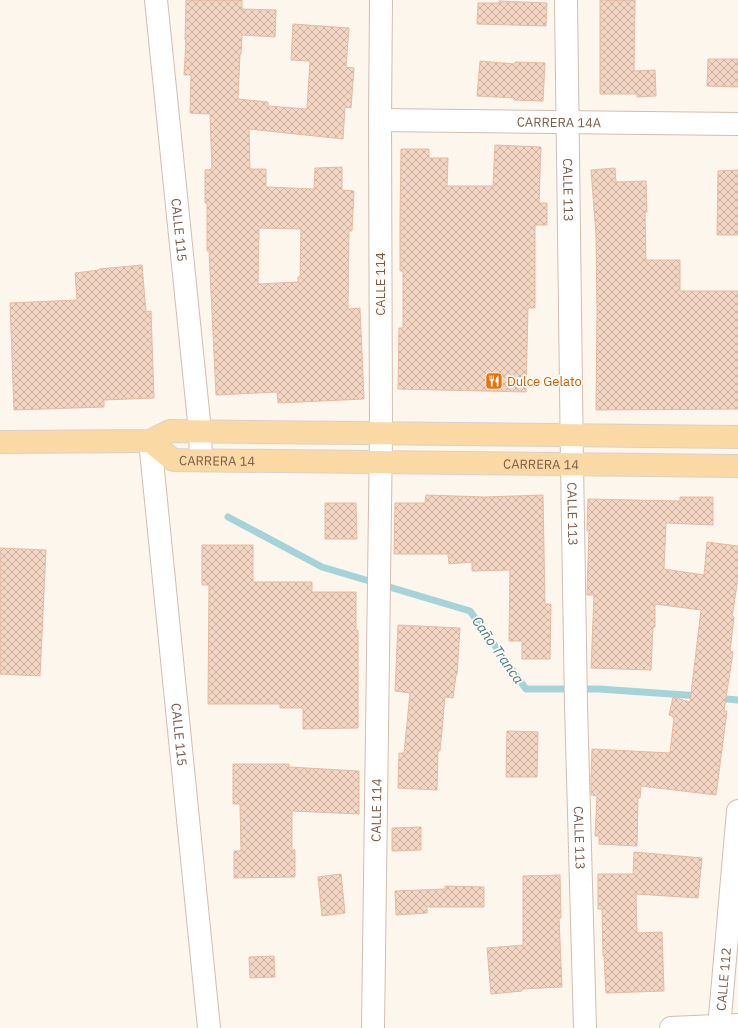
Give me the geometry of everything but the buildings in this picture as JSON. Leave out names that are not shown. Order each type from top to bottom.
[{"type":"main road","points":[[0,442],[150,441],[170,431],[738,437]]},
{"type":"main road","name":"CARRERA 14","points":[[150,441],[173,460],[738,466]]},
{"type":"street","name":"CALLE 115","points":[[156,0],[200,431],[201,460]]},
{"type":"street","name":"CALLE 114","points":[[373,1028],[381,462],[381,0]]},
{"type":"street","name":"CALLE 113","points":[[566,0],[576,706],[585,1028]]},
{"type":"street","name":"CARRERA 14A","points":[[380,120],[738,124]]},
{"type":"street","name":"CALLE 115","points":[[150,441],[209,1028]]},
{"type":"street","name":"CALLE 112","points":[[725,1026],[738,811]]},
{"type":"street","points":[[671,1028],[725,1026]]},
{"type":"waterway","name":"Caño Tranca","points":[[228,517],[322,567],[470,611],[526,689],[599,689],[700,696]]},
{"type":"waterway","name":"Caño Tranca","points":[[716,698],[738,700]]},
{"type":"place","name":"Dulce Gelato","points":[[494,381]]}]
